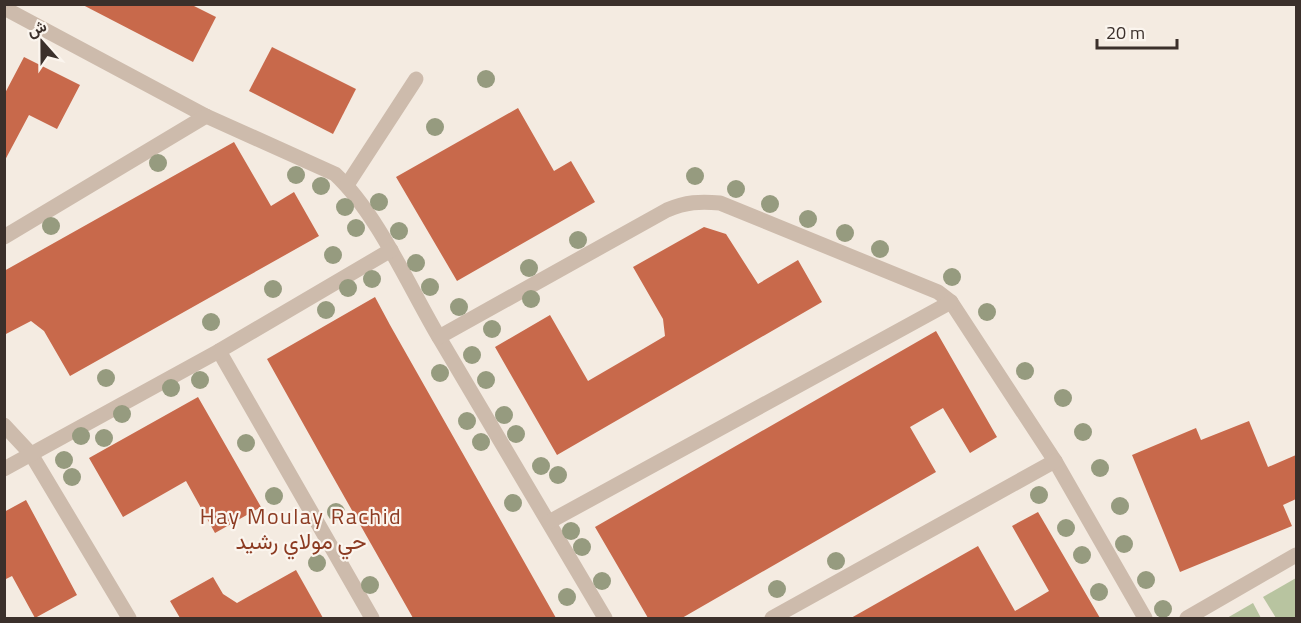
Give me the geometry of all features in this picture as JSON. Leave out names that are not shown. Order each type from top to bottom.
[{"type":"street","points":[[4,8],[206,116],[335,174],[347,185],[391,250],[439,337],[605,618]]},
{"type":"street","points":[[347,185],[417,79]]},
{"type":"street","points":[[7,233],[206,116]]},
{"type":"street","points":[[439,337],[667,210],[684,203],[700,201],[731,208],[938,292],[951,302],[1055,460],[1145,618]]},
{"type":"street","points":[[4,469],[219,351],[391,250]]},
{"type":"street","points":[[549,522],[951,302]]},
{"type":"street","points":[[219,351],[372,618]]},
{"type":"street","points":[[4,425],[31,454],[129,618]]},
{"type":"street","points":[[772,618],[1055,460]]},
{"type":"street","points":[[1187,618],[1296,555]]},
{"type":"green space","points":[[1296,578],[1296,618],[1276,618],[1263,597]]},
{"type":"green space","points":[[1253,603],[1261,618],[1227,618]]},
{"type":"building","points":[[81,4],[190,4],[216,17],[193,62]]},
{"type":"building","points":[[272,47],[356,89],[333,134],[249,91]]},
{"type":"building","points":[[24,57],[80,85],[57,129],[29,115],[4,162],[4,95]]},
{"type":"building","points":[[518,108],[554,171],[571,161],[595,202],[457,281],[396,177]]},
{"type":"building","points":[[234,142],[271,206],[294,192],[319,236],[70,376],[44,331],[31,321],[4,335],[4,271]]},
{"type":"building","points":[[704,227],[726,234],[758,284],[798,260],[822,302],[557,455],[495,347],[550,315],[588,381],[665,336],[663,319],[633,267]]},
{"type":"building","points":[[375,297],[556,618],[413,618],[328,468],[267,359]]},
{"type":"building","points":[[936,331],[997,437],[970,453],[943,408],[910,427],[936,472],[682,618],[648,618],[595,527]]},
{"type":"building","points":[[198,397],[261,507],[215,533],[186,481],[123,517],[89,458]]},
{"type":"building","points":[[1249,421],[1268,467],[1296,455],[1296,499],[1283,505],[1292,526],[1180,572],[1132,455],[1196,428],[1201,440]]},
{"type":"building","points":[[26,500],[77,595],[35,618],[12,576],[4,580],[4,512]]},
{"type":"building","points":[[1038,512],[1100,618],[851,618],[978,546],[1015,611],[1049,591],[1012,526]]},
{"type":"building","points":[[296,570],[323,618],[180,618],[170,601],[213,577],[223,594],[237,603]]},
{"type":"district","name":"Hay Moulay Rachid حي مولاي رشيد","points":[[301,528]]}]
